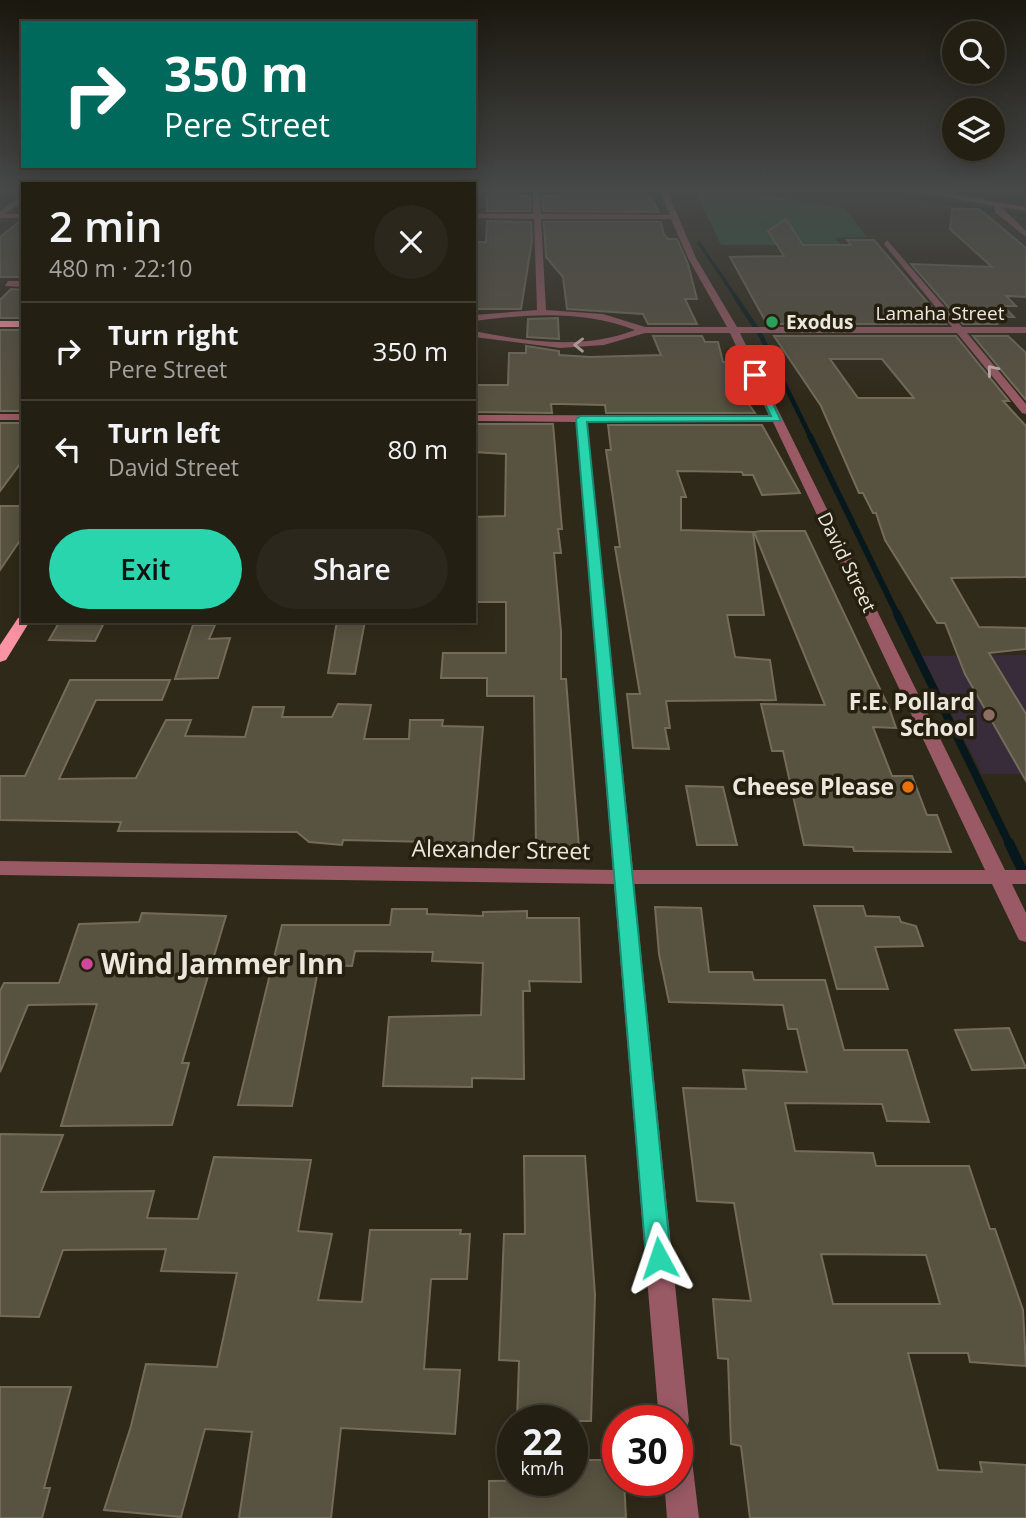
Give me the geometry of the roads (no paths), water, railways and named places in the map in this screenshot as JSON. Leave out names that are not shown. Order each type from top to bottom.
[{"type":"main road","points":[[0,324],[21,324]]},
{"type":"main road","points":[[0,657],[22,623]]},
{"type":"street","points":[[540,262],[542,312]]},
{"type":"street","name":"David Street","points":[[694,262],[734,331],[1012,877],[1026,934]]},
{"type":"street","points":[[903,262],[1026,411]]},
{"type":"street","points":[[8,285],[21,284]]},
{"type":"street","points":[[476,318],[542,312],[601,315],[622,320],[644,330]]},
{"type":"street","points":[[476,334],[587,345],[611,344],[644,330]]},
{"type":"street","name":"Lamaha Street","points":[[644,330],[1026,330]]},
{"type":"street","points":[[0,417],[21,417]]},
{"type":"street","points":[[476,418],[777,419]]},
{"type":"street","points":[[581,419],[672,1405]]},
{"type":"street","name":"Alexander Street","points":[[0,867],[623,877],[1012,877]]},
{"type":"street","points":[[681,1496],[683,1518]]},
{"type":"waterway","points":[[712,262],[737,299]]},
{"type":"waterway","points":[[736,298],[760,334],[811,438]]},
{"type":"waterway","points":[[810,436],[898,616]]},
{"type":"waterway","points":[[897,614],[1010,845]]},
{"type":"waterway","points":[[1009,843],[1026,878]]},
{"type":"place","name":"Exodus","points":[[772,322]]},
{"type":"place","name":"F.E. Pollard School","points":[[989,715]]},
{"type":"place","name":"Cheese Please","points":[[908,787]]},
{"type":"place","name":"Wind Jammer Inn","points":[[87,964]]}]
